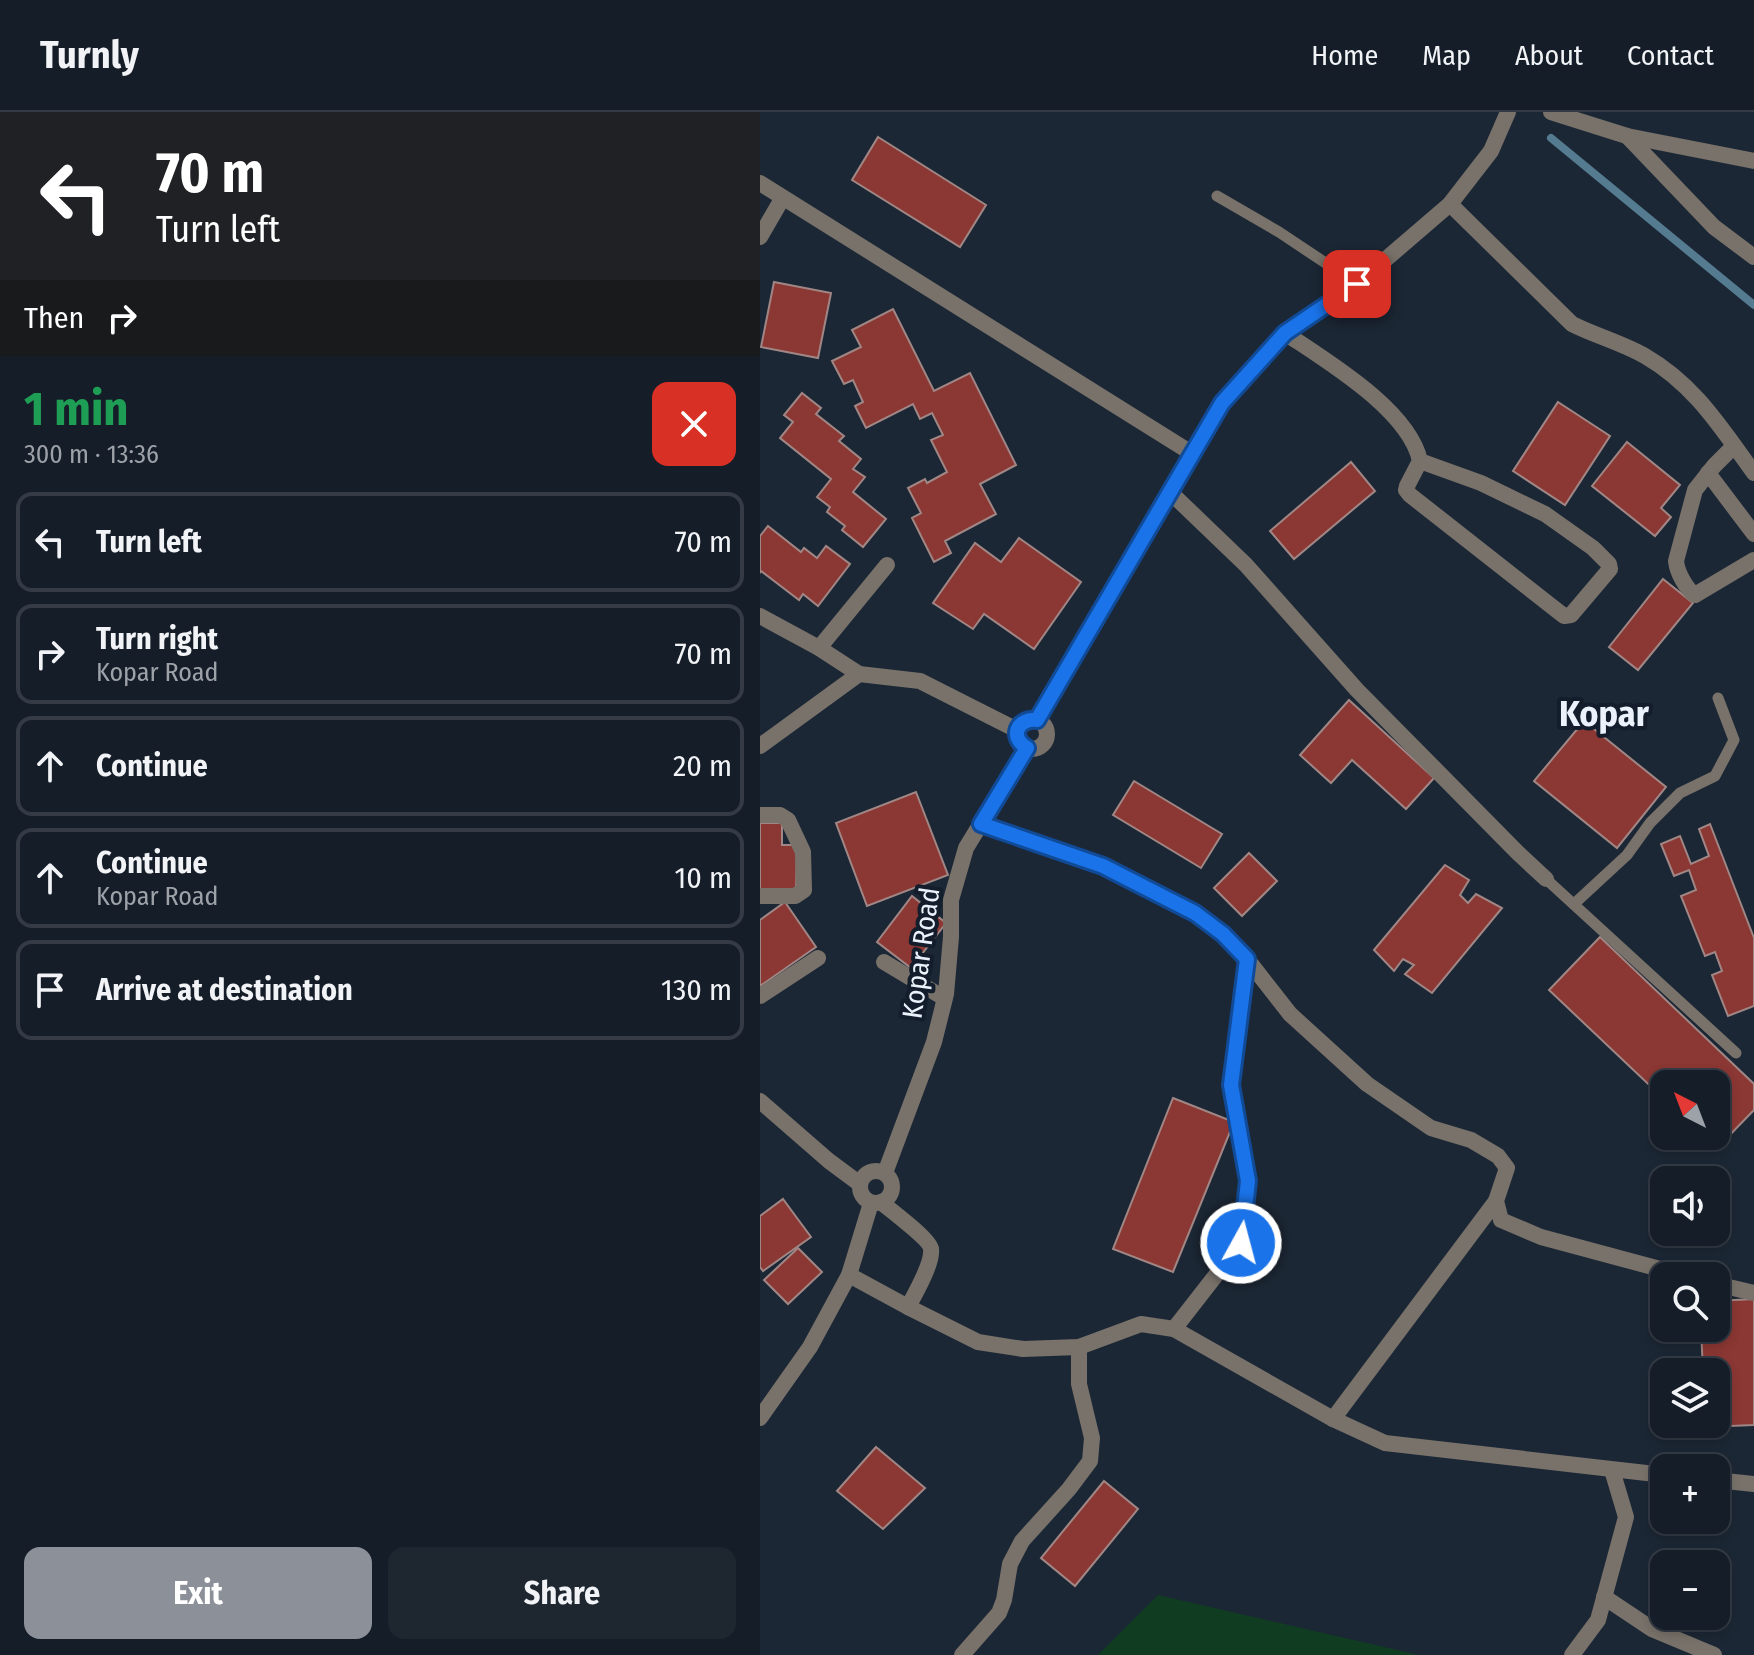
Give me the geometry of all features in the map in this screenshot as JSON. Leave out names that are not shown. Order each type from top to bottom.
[{"type":"street","points":[[1037,720],[1222,403],[1285,333],[1357,284],[1450,204],[1491,151],[1508,112]]},
{"type":"street","points":[[1551,112],[1627,136],[1754,161]]},
{"type":"street","points":[[1627,136],[1714,227],[1754,257]]},
{"type":"street","points":[[760,183],[1193,454]]},
{"type":"street","points":[[760,237],[782,199]]},
{"type":"street","points":[[1450,204],[1572,324],[1620,343],[1679,378],[1707,407],[1754,473]]},
{"type":"street","points":[[1285,333],[1391,411],[1405,427],[1417,447],[1420,461],[1407,486],[1410,495],[1564,616],[1571,615],[1610,569],[1593,548],[1545,514],[1481,483],[1420,461]]},
{"type":"street","points":[[1734,446],[1708,473],[1693,495],[1676,567],[1695,595],[1754,560]]},
{"type":"street","points":[[1708,473],[1754,534]]},
{"type":"street","points":[[1171,493],[1246,565],[1357,690],[1546,879]]},
{"type":"street","points":[[819,648],[887,565]]},
{"type":"street","points":[[760,616],[859,674],[920,681],[1017,730]]},
{"type":"street","points":[[760,746],[859,674]]},
{"type":"street","points":[[1028,720],[1037,720],[1047,731],[1045,741],[1038,748],[1027,748],[1020,744],[1017,730],[1028,720]]},
{"type":"street","name":"Kopar Road","points":[[885,1173],[934,1042],[944,998],[951,937],[951,900],[966,848],[1027,748]]},
{"type":"street","points":[[760,815],[780,815],[788,820],[803,852],[804,884],[804,890],[795,896],[760,896]]},
{"type":"street","points":[[981,824],[1103,866],[1195,913],[1223,934],[1290,1014],[1367,1084],[1431,1128],[1471,1140],[1498,1156],[1507,1168],[1496,1201],[1333,1419]]},
{"type":"street","points":[[760,996],[818,958]]},
{"type":"street","points":[[1174,1329],[1241,1243],[1248,1181],[1231,1085],[1247,959]]},
{"type":"street","points":[[884,962],[944,998]]},
{"type":"street","points":[[760,1101],[860,1184]]},
{"type":"street","points":[[760,1418],[810,1347],[849,1275],[876,1202],[890,1196],[892,1187],[889,1177],[880,1171],[870,1172],[860,1184],[862,1196],[876,1202],[926,1239],[931,1249],[908,1307]]},
{"type":"street","points":[[1496,1201],[1501,1220],[1541,1237],[1650,1266]]},
{"type":"street","points":[[849,1275],[978,1342],[1023,1349],[1079,1347],[1141,1324],[1174,1329],[1333,1419],[1385,1443],[1650,1474]]},
{"type":"street","points":[[1730,1287],[1754,1293]]},
{"type":"street","points":[[962,1655],[999,1613],[1010,1564],[1022,1541],[1090,1461],[1092,1438],[1079,1384],[1079,1347]]},
{"type":"street","points":[[1572,1655],[1598,1620],[1626,1517],[1612,1470]]},
{"type":"street","points":[[1730,1481],[1754,1484]]},
{"type":"street","points":[[1604,1597],[1652,1629],[1714,1655]]},
{"type":"lane","points":[[1217,196],[1279,232],[1357,284]]},
{"type":"lane","points":[[1574,904],[1627,855],[1650,823],[1680,793],[1715,776],[1734,740],[1718,698]]},
{"type":"lane","points":[[1546,879],[1736,1053]]},
{"type":"green space","points":[[1158,1595],[1419,1655],[1098,1655]]},
{"type":"building","points":[[878,137],[986,205],[960,247],[852,180]]},
{"type":"building","points":[[774,282],[831,293],[818,358],[761,347]]},
{"type":"building","points":[[893,309],[934,391],[970,373],[1016,465],[980,484],[996,514],[945,541],[951,553],[934,562],[912,518],[921,513],[908,488],[925,479],[927,483],[947,472],[931,440],[943,435],[932,413],[920,419],[913,404],[866,428],[855,406],[863,402],[853,380],[844,384],[832,361],[861,347],[852,330]]},
{"type":"building","points":[[802,393],[821,408],[816,414],[844,436],[839,441],[861,459],[853,469],[865,477],[853,492],[886,519],[863,547],[842,530],[845,526],[827,512],[830,507],[817,497],[831,479],[780,438],[793,422],[784,415]]},
{"type":"building","points":[[1558,402],[1610,436],[1565,505],[1513,471]]},
{"type":"building","points":[[1627,442],[1680,485],[1661,508],[1671,517],[1655,536],[1592,486]]},
{"type":"building","points":[[1351,462],[1375,491],[1294,559],[1270,531]]},
{"type":"building","points":[[768,526],[801,552],[804,548],[817,558],[826,546],[850,564],[818,606],[803,594],[799,600],[760,573],[760,536]]},
{"type":"building","points":[[1019,538],[1081,582],[1034,649],[984,614],[973,629],[933,603],[975,543],[1001,562]]},
{"type":"building","points":[[1663,579],[1693,603],[1638,670],[1609,647]]},
{"type":"building","points":[[1349,700],[1434,778],[1406,809],[1352,760],[1331,783],[1300,755]]},
{"type":"building","points":[[1584,721],[1666,787],[1617,848],[1534,781]]},
{"type":"building","points":[[1134,781],[1222,834],[1201,868],[1113,815]]},
{"type":"building","points":[[916,792],[948,875],[867,906],[836,823]]},
{"type":"building","points":[[760,823],[782,823],[782,845],[797,845],[796,893],[760,893]]},
{"type":"building","points":[[1710,824],[1754,938],[1754,1006],[1728,1016],[1712,975],[1722,971],[1715,952],[1705,956],[1681,896],[1696,890],[1689,870],[1674,876],[1661,844],[1680,836],[1691,864],[1709,856],[1699,829]]},
{"type":"building","points":[[1249,853],[1277,881],[1242,916],[1214,888]]},
{"type":"building","points":[[1445,865],[1469,880],[1460,895],[1468,903],[1476,894],[1502,908],[1432,993],[1405,974],[1414,965],[1403,959],[1394,971],[1374,950]]},
{"type":"building","points":[[912,896],[946,923],[911,968],[877,942]]},
{"type":"building","points":[[785,902],[816,947],[760,986],[760,920]]},
{"type":"building","points":[[1600,937],[1754,1084],[1754,1110],[1730,1135],[1730,1070],[1650,1070],[1650,1086],[1549,990]]},
{"type":"building","points":[[1173,1098],[1234,1122],[1173,1272],[1113,1249]]},
{"type":"building","points":[[783,1199],[811,1237],[763,1271],[760,1267],[760,1216]]},
{"type":"building","points":[[798,1248],[822,1272],[788,1304],[764,1280]]},
{"type":"building","points":[[1754,1299],[1754,1425],[1730,1426],[1730,1358],[1702,1358],[1702,1342],[1730,1342],[1730,1300]]},
{"type":"building","points":[[876,1447],[925,1488],[883,1529],[837,1491]]},
{"type":"building","points":[[1104,1481],[1138,1509],[1075,1586],[1041,1558]]},
{"type":"waterway","points":[[1551,138],[1754,305]]},
{"type":"district","name":"Kopar","points":[[1604,714]]},
{"type":"route","points":[[1241,1243],[1248,1181],[1231,1085],[1247,959],[1223,934],[1195,913],[1103,866],[981,824],[1027,748],[1020,744],[1017,730],[1023,722],[1037,720],[1222,403],[1285,333],[1357,284]]}]
